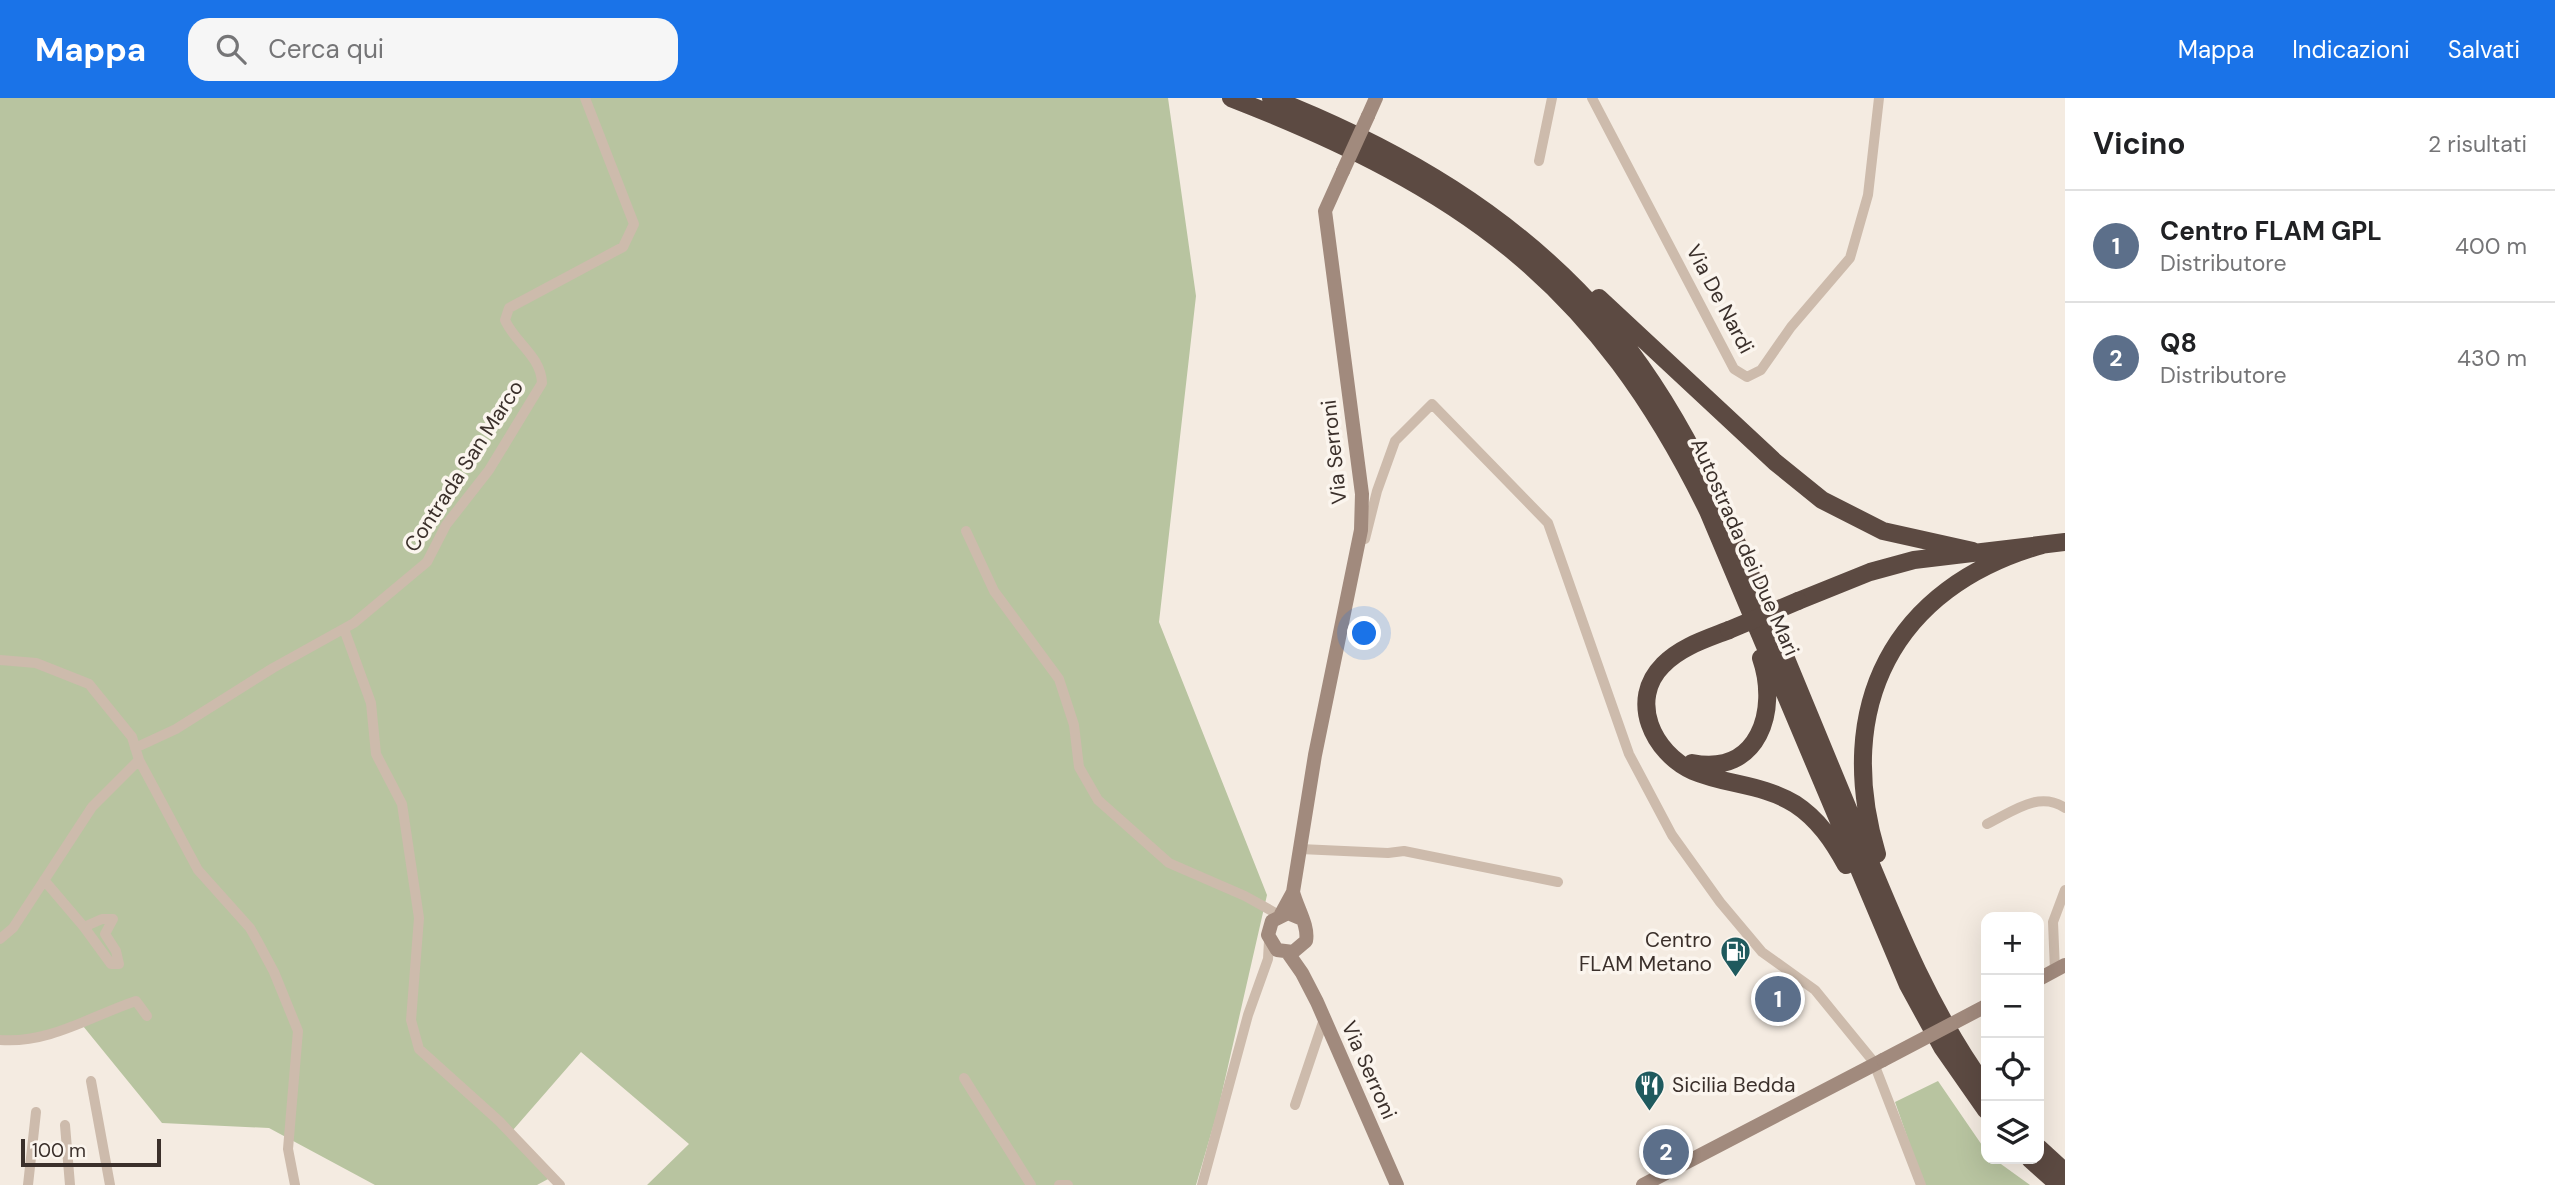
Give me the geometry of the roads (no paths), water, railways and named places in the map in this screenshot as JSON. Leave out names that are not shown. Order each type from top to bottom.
[{"type":"highway","name":"Autostrada dei Due Mari","points":[[1231,98],[1380,162],[1477,222],[1567,300],[1621,363],[1655,413],[1708,511],[1908,985],[1952,1063],[1981,1103]]},
{"type":"highway","name":"Autostrada dei Due Mari","points":[[1271,98],[1343,129],[1423,169],[1518,235],[1577,290],[1650,379],[1709,481],[1888,905],[1933,1002],[1981,1081]]},
{"type":"highway","points":[[1343,129],[1388,144],[1426,163],[1490,204],[1552,256],[1775,462],[1822,500],[1883,531],[1973,551]]},
{"type":"highway","points":[[1655,413],[1747,622],[1763,665],[1767,690],[1767,712],[1760,732],[1742,754],[1714,765],[1695,764],[1672,757]]},
{"type":"highway","points":[[1981,1112],[1951,1075],[1920,1025],[1851,873],[1822,829],[1784,797],[1693,771],[1672,757],[1657,741],[1649,723],[1646,704],[1651,683],[1660,667],[1672,657],[1798,601],[1894,565],[1973,551],[2065,542]]},
{"type":"highway","points":[[1969,1064],[1880,865],[1865,802],[1864,735],[1871,699],[1881,671],[1896,645],[1924,609],[1950,586],[1974,570],[2042,545]]},
{"type":"highway","points":[[2044,1153],[2065,1172]]},
{"type":"highway","points":[[2036,1164],[2059,1185]]},
{"type":"main road","name":"Via Serroni","points":[[1302,973],[1302,947],[1307,935],[1293,892],[1315,755],[1365,527],[1325,211],[1376,98]]},
{"type":"main road","name":"Via Serroni","points":[[1293,892],[1274,916],[1269,941],[1285,953],[1302,973],[1397,1185]]},
{"type":"main road","points":[[1274,916],[1300,918]]},
{"type":"main road","points":[[1285,953],[1302,947]]},
{"type":"main road","points":[[2044,976],[2060,968]]},
{"type":"main road","points":[[1643,1185],[1981,1009]]},
{"type":"street","name":"Contrada San Marco","points":[[135,748],[176,729],[273,667],[344,629],[427,562],[446,525],[489,470],[541,383],[541,370],[505,320],[509,307],[622,247],[634,224],[585,98]]},
{"type":"street","points":[[1539,161],[1552,98]]},
{"type":"street","name":"Via De Nardi","points":[[1592,98],[1734,369],[1747,377],[1761,370],[1791,327],[1850,258],[1868,195],[1880,98]]},
{"type":"street","points":[[1365,527],[1395,441],[1432,404],[1548,523],[1629,754],[1672,835],[1720,902],[1762,952],[1815,989],[1879,1062],[1921,1185]]},
{"type":"street","points":[[966,531],[994,591],[1059,679],[1071,715],[1079,767],[1098,800],[1169,863],[1244,896],[1274,916]]},
{"type":"street","points":[[344,629],[371,703],[376,754],[402,804],[419,918],[411,1020],[419,1049],[499,1121],[560,1185]]},
{"type":"street","points":[[0,660],[36,663],[89,684],[132,737],[139,760],[198,870],[250,928],[274,972],[298,1031],[289,1149],[295,1185]]},
{"type":"street","points":[[0,939],[13,928],[92,807],[139,760]]},
{"type":"street","points":[[1987,824],[2037,799],[2057,803],[2065,808]]},
{"type":"street","points":[[1300,849],[1388,853],[1404,851],[1558,882]]},
{"type":"street","points":[[44,880],[111,964],[119,964],[116,951],[105,934],[113,919],[103,919],[84,927]]},
{"type":"street","points":[[2060,968],[2053,922],[2065,890]]},
{"type":"street","points":[[1202,1185],[1248,1015],[1268,959],[1269,941]]},
{"type":"street","points":[[1268,959],[1285,953]]},
{"type":"street","points":[[0,1040],[17,1041],[74,1028],[108,1010],[136,1001],[147,1016]]},
{"type":"street","points":[[1295,1104],[1324,1019]]},
{"type":"street","points":[[964,1078],[1031,1185]]},
{"type":"street","points":[[91,1081],[110,1185]]},
{"type":"street","points":[[28,1185],[36,1112]]},
{"type":"street","points":[[65,1125],[70,1185]]},
{"type":"street","points":[[1059,1185],[1068,1185]]},
{"type":"place","name":"Centro FLAM Metano","points":[[1735,979]]},
{"type":"place","name":"Centro FLAM GPL","points":[[1778,999]]},
{"type":"place","name":"Sicilia Bedda","points":[[1649,1112]]},
{"type":"place","name":"Q8","points":[[1666,1152]]}]
